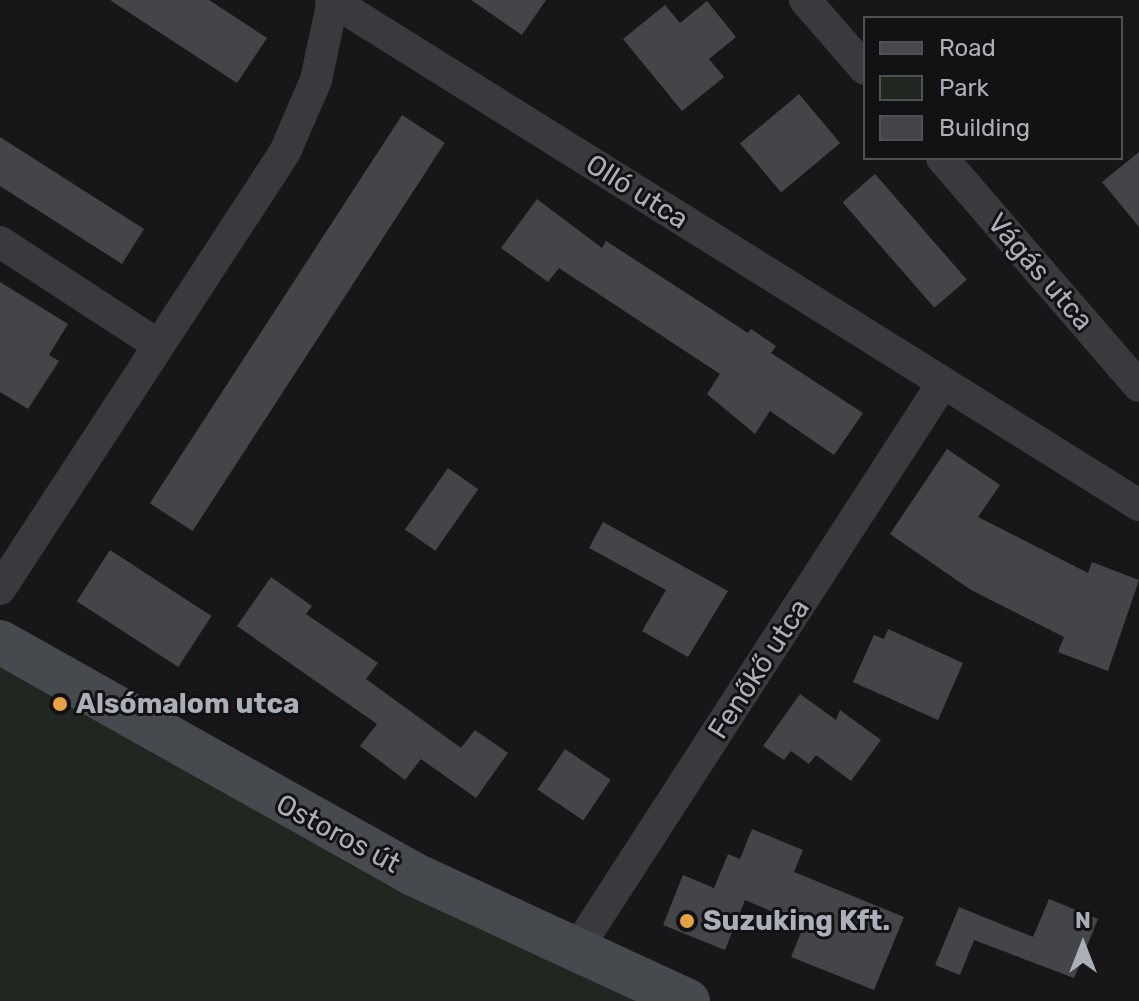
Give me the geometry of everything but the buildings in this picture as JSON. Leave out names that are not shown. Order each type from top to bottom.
[{"type":"main road","name":"Ostoros út","points":[[0,642],[287,806],[575,952],[688,1001]]},
{"type":"street","points":[[0,589],[285,152],[316,80],[333,0]]},
{"type":"street","name":"Olló utca","points":[[333,0],[942,384]]},
{"type":"street","points":[[805,0],[863,67]]},
{"type":"street","name":"Vágás utca","points":[[944,160],[1139,386]]},
{"type":"street","points":[[0,242],[158,345]]},
{"type":"street","points":[[942,384],[1139,505]]},
{"type":"street","name":"Fenőkő utca","points":[[575,952],[942,384]]},
{"type":"green space","points":[[0,654],[661,1001],[0,1001]]},
{"type":"place","name":"Alsómalom utca","points":[[60,704]]},
{"type":"place","name":"Suzuking Kft.","points":[[687,921]]}]
